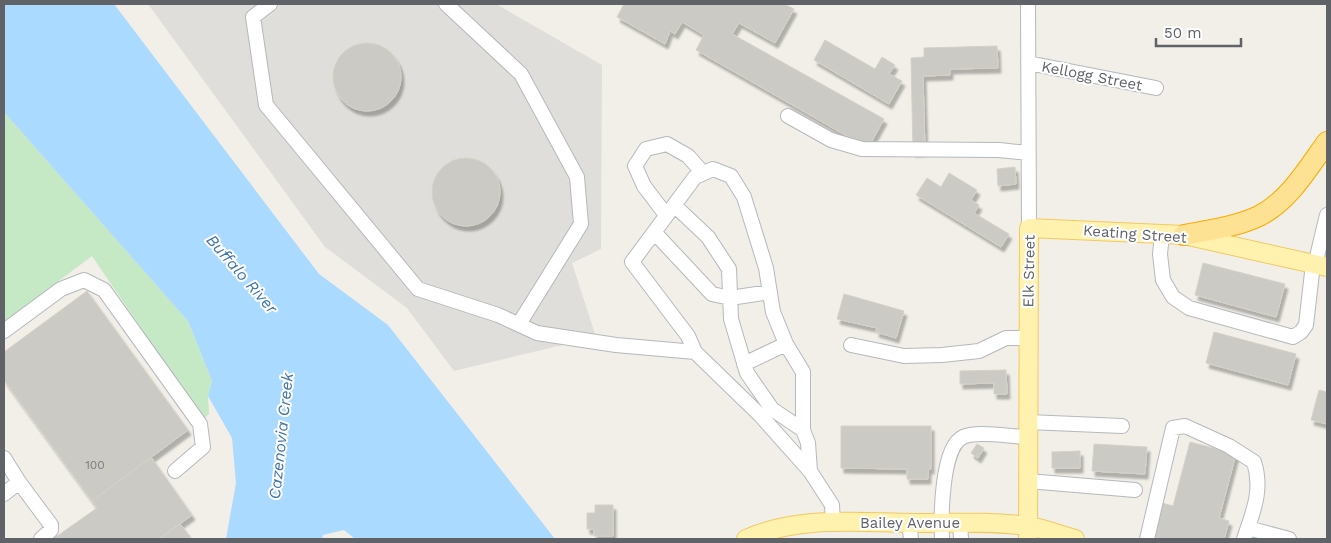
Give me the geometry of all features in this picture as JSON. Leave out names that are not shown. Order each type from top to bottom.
[{"type":"highway","points":[[1184,235],[1222,228],[1260,216],[1293,188],[1327,142]]},
{"type":"main road","name":"Keating Street","points":[[1030,228],[1184,235],[1319,265]]},
{"type":"main road","name":"Elk Street","points":[[1028,533],[1030,228]]},
{"type":"main road","name":"Bailey Avenue","points":[[746,539],[776,528],[804,523],[833,522],[910,531],[1028,533],[1075,539]]},
{"type":"street","points":[[270,4],[253,17],[266,104],[418,289],[498,315],[537,333],[616,345],[695,352]]},
{"type":"street","points":[[446,4],[521,74],[578,177],[581,224],[519,324]]},
{"type":"street","name":"Elk Street","points":[[1028,4],[1030,228]]},
{"type":"street","name":"Kellogg Street","points":[[1028,64],[1156,88]]},
{"type":"street","points":[[788,116],[831,140],[862,149],[999,150],[1028,153]]},
{"type":"street","points":[[703,173],[688,156],[667,144],[646,149],[635,166],[644,186],[670,210],[708,237],[729,269],[731,319],[747,373],[772,410],[803,430]]},
{"type":"street","points":[[810,471],[808,443],[803,430],[803,372],[786,344],[774,312],[766,268],[744,197],[731,176],[713,169],[695,177],[632,262],[688,336],[695,352],[761,416],[810,471],[832,504],[833,522]]},
{"type":"street","points":[[1162,234],[1160,254],[1163,280],[1173,297],[1189,308],[1293,337],[1301,332],[1306,325],[1319,265],[1327,215]]},
{"type":"street","points":[[654,232],[712,294],[730,298],[770,292]]},
{"type":"street","points":[[4,331],[70,284],[84,280],[104,290],[200,424],[202,447],[174,470]]},
{"type":"street","points":[[851,345],[904,356],[942,355],[979,351],[1006,338],[1028,338]]},
{"type":"street","points":[[744,364],[786,344]]},
{"type":"street","points":[[942,531],[945,478],[951,448],[962,437],[1028,430],[1122,426]]},
{"type":"street","points":[[1147,539],[1174,428],[1185,426],[1229,446],[1254,462],[1259,479],[1255,506],[1246,533],[1289,539]]},
{"type":"street","points":[[4,458],[51,525],[51,530],[41,539]]},
{"type":"street","points":[[1028,481],[1135,490]]},
{"type":"street","points":[[4,494],[20,482]]},
{"type":"path","points":[[336,539],[342,539]]},
{"type":"shaded area","points":[[148,4],[496,4],[602,65],[601,249],[572,263],[596,337],[454,371],[407,308],[325,247]]},
{"type":"green space","points":[[4,112],[188,321],[212,381],[208,396],[209,414],[203,419],[92,256],[4,322]]},
{"type":"water","points":[[4,4],[114,4],[319,274],[388,325],[555,539],[355,539],[344,530],[323,535],[322,539],[226,539],[236,483],[232,438],[208,396],[212,381],[188,321],[4,112]]},
{"type":"building","points":[[624,4],[784,4],[794,9],[775,43],[739,23],[732,34],[884,119],[868,148],[696,50],[704,35],[682,22],[675,34],[670,31],[665,44],[617,17]]},
{"type":"building","points":[[825,40],[875,69],[882,57],[895,65],[889,74],[902,81],[889,104],[814,60]]},
{"type":"building","points":[[374,43],[386,49],[395,58],[401,70],[399,90],[391,101],[374,111],[360,111],[343,101],[335,90],[333,70],[343,53],[354,45]]},
{"type":"building","points":[[997,46],[998,68],[950,69],[950,75],[923,76],[925,151],[913,152],[911,58],[924,57],[924,48]]},
{"type":"building","points":[[473,158],[485,164],[494,173],[500,185],[498,205],[490,216],[473,226],[459,226],[442,216],[434,205],[432,185],[442,168],[453,160]]},
{"type":"building","points":[[1015,167],[1016,184],[998,186],[997,169]]},
{"type":"building","points":[[949,173],[977,190],[971,200],[979,205],[974,213],[1009,234],[1001,247],[916,195],[927,178],[941,187]]},
{"type":"building","points":[[1203,263],[1285,284],[1276,317],[1195,295]]},
{"type":"building","points":[[87,291],[188,430],[92,501],[4,380],[4,352]]},
{"type":"building","points":[[844,294],[904,311],[896,338],[876,332],[877,328],[837,319]]},
{"type":"building","points":[[1214,332],[1296,354],[1288,385],[1206,363]]},
{"type":"building","points":[[1006,370],[1007,394],[994,394],[994,383],[960,384],[960,371]]},
{"type":"building","points":[[1319,390],[1327,392],[1327,424],[1311,420]]},
{"type":"building","points":[[841,426],[931,426],[931,469],[928,469],[928,479],[907,479],[907,469],[841,468]]},
{"type":"building","points":[[1190,442],[1236,454],[1219,518],[1229,521],[1224,539],[1162,539],[1153,537],[1162,503],[1173,506]]},
{"type":"building","points":[[977,444],[984,448],[978,458],[971,453]]},
{"type":"building","points":[[1094,444],[1147,447],[1145,474],[1092,471]]},
{"type":"building","points":[[1080,451],[1080,468],[1052,468],[1052,452]]},
{"type":"building","points":[[151,457],[192,515],[159,539],[53,539],[97,508],[92,501]]},
{"type":"building","points":[[595,505],[613,505],[613,536],[594,536],[594,529],[587,529],[587,513],[595,513]]},
{"type":"building","points":[[180,524],[192,539],[159,539]]},
{"type":"water label","name":"Buffalo River","points":[[242,274]]},
{"type":"water label","name":"Cazenovia Creek","points":[[281,436]]}]
